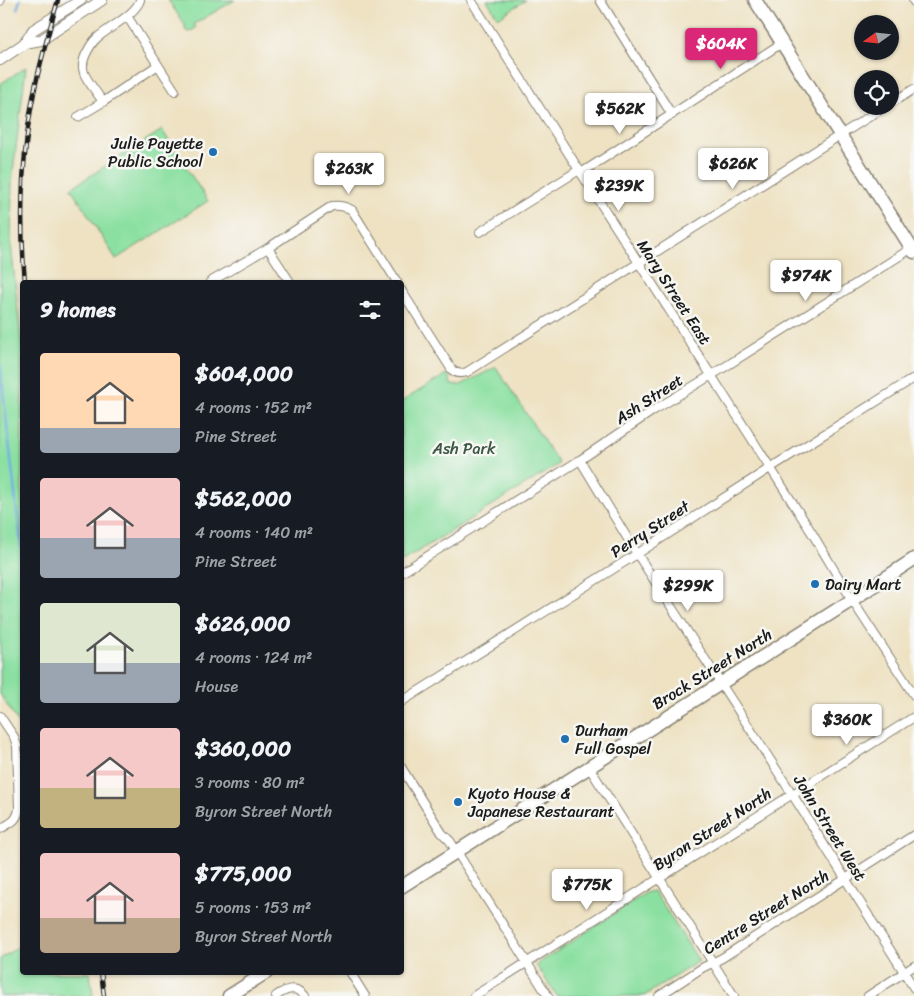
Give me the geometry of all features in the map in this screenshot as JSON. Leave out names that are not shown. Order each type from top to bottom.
[{"type":"main road","points":[[759,2],[782,44],[913,250]]},
{"type":"main road","name":"Brock Street North","points":[[404,885],[914,559]]},
{"type":"main road","points":[[229,996],[262,975]]},
{"type":"street","points":[[0,60],[24,43],[33,30],[81,0]]},
{"type":"street","points":[[24,43],[41,40],[102,0]]},
{"type":"street","points":[[103,102],[84,73],[83,64],[85,56],[97,38],[127,16],[139,4],[140,0]]},
{"type":"street","name":"Mary Street East","points":[[471,0],[712,375],[852,600],[914,695]]},
{"type":"street","points":[[600,0],[672,115]]},
{"type":"street","points":[[127,16],[175,91]]},
{"type":"street","points":[[480,232],[672,115],[782,44]]},
{"type":"street","points":[[78,117],[158,65]]},
{"type":"street","points":[[899,98],[914,89]]},
{"type":"street","points":[[404,295],[452,370],[457,374],[468,372],[872,115]]},
{"type":"street","points":[[213,280],[268,248],[332,206],[339,205],[346,206],[352,210],[396,280]]},
{"type":"street","points":[[268,248],[289,280]]},
{"type":"street","name":"Ash Street","points":[[404,571],[580,460],[654,410],[913,250]]},
{"type":"street","name":"Perry Street","points":[[404,700],[914,378]]},
{"type":"street","name":"John Street West","points":[[580,460],[637,554],[792,794],[914,988]]},
{"type":"street","points":[[0,716],[18,746],[19,808],[18,817],[0,829]]},
{"type":"street","name":"Byron Street North","points":[[474,996],[914,717]]},
{"type":"street","points":[[589,767],[734,996]]},
{"type":"street","points":[[404,772],[548,996]]},
{"type":"street","name":"Centre Street North","points":[[659,996],[722,958],[914,835]]},
{"type":"street","points":[[868,996],[914,966]]},
{"type":"street","points":[[352,975],[365,996]]},
{"type":"street","points":[[276,996],[290,989],[296,989],[304,993],[305,996]]},
{"type":"green space","points":[[168,0],[235,0],[194,24],[196,28],[189,32],[185,30],[185,25]]},
{"type":"green space","points":[[487,0],[526,0],[498,18]]},
{"type":"green space","points":[[26,67],[12,180],[11,244],[20,331],[20,731],[17,721],[0,694],[0,84]]},
{"type":"green space","points":[[162,130],[208,201],[116,259],[71,188]]},
{"type":"green space","name":"Ash Park","points":[[496,367],[559,464],[404,560],[404,400],[448,373],[451,385],[461,385]]},
{"type":"green space","points":[[654,891],[699,961],[644,996],[557,996],[536,965],[647,892]]},
{"type":"green space","points":[[20,945],[20,975],[90,975],[93,996],[0,996],[0,959]]},
{"type":"waterway","points":[[17,9],[20,0]]},
{"type":"waterway","points":[[0,363],[20,538]]},
{"type":"railway","points":[[25,280],[22,204],[28,125],[38,74],[58,0]]},
{"type":"railway","points":[[101,975],[104,996]]},
{"type":"place","name":"Julie Payette Public School","points":[[213,152]]},
{"type":"place","name":"Dairy Mart","points":[[815,584]]},
{"type":"place","name":"Durham Full Gospel","points":[[565,739]]},
{"type":"place","name":"Kyoto House & Japanese Restaurant","points":[[458,802]]}]
